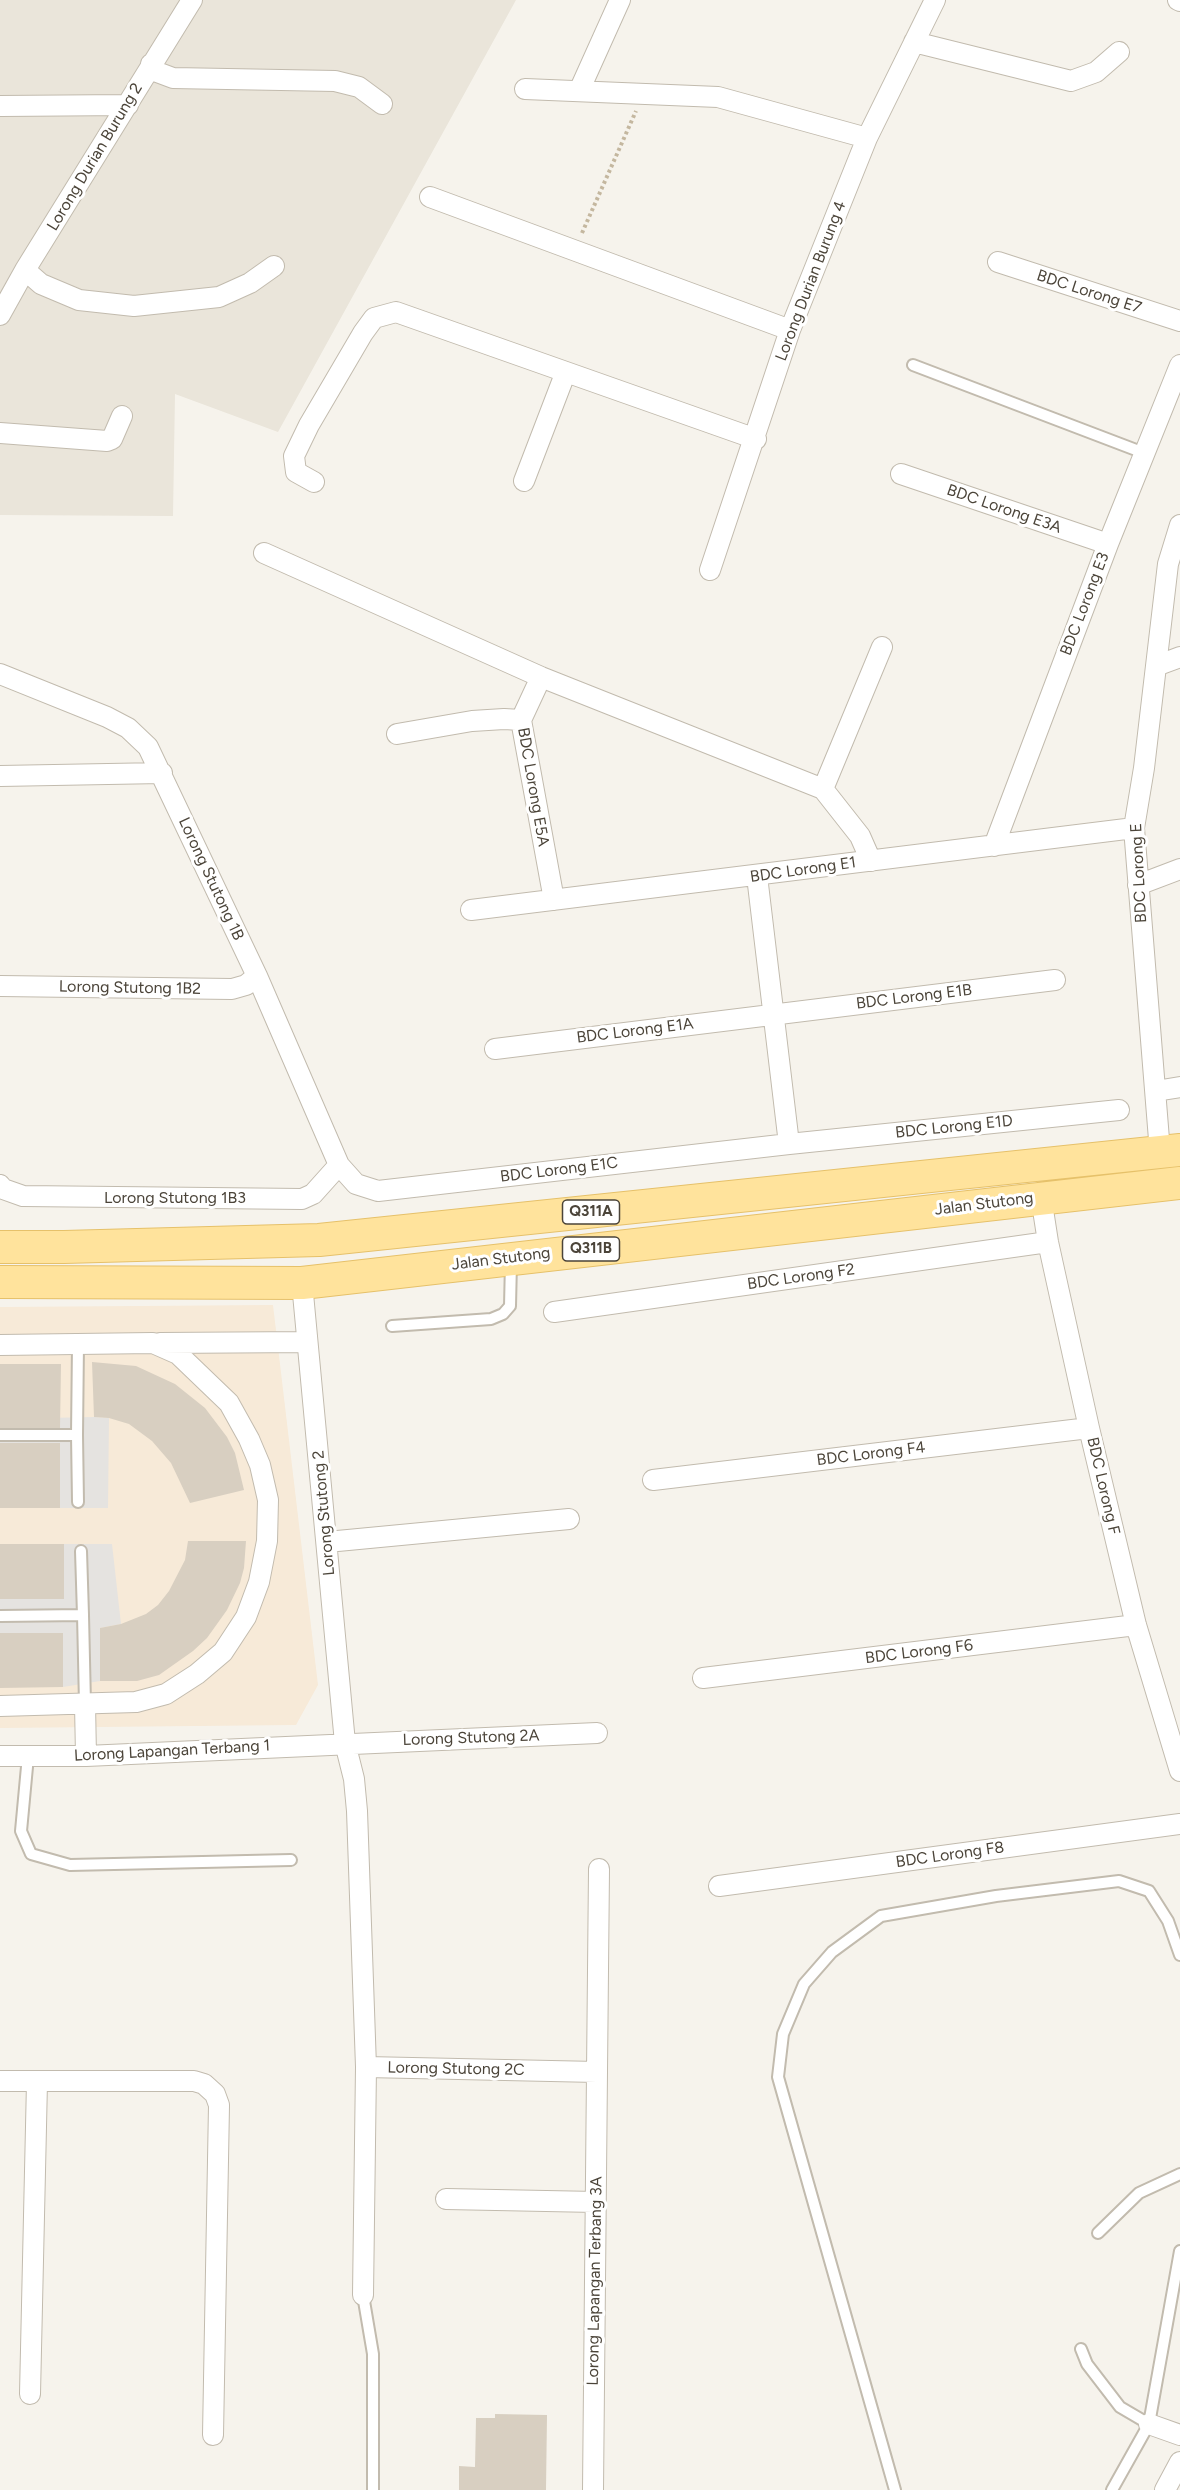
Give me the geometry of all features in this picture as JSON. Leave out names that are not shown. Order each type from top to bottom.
[{"type":"main road","name":"Jalan Stutong","points":[[0,1247],[319,1240],[1170,1151]]},
{"type":"main road","name":"Jalan Stutong","points":[[0,1282],[302,1283],[1041,1197],[1180,1183]]},
{"type":"main road","points":[[0,1235],[64,1247]]},
{"type":"main road","points":[[0,1274],[115,1274],[153,1282]]},
{"type":"street","name":"Lorong Durian Burung 2","points":[[0,315],[25,270],[192,0]]},
{"type":"street","points":[[579,91],[620,0]]},
{"type":"street","name":"Lorong Durian Burung 4","points":[[710,570],[756,439],[790,330],[867,138],[935,0]]},
{"type":"street","points":[[914,42],[1071,81],[1096,72],[1119,52]]},
{"type":"street","points":[[151,64],[157,72],[173,78],[335,81],[359,87],[382,104]]},
{"type":"street","points":[[525,89],[718,97],[867,138]]},
{"type":"street","points":[[0,106],[128,105]]},
{"type":"street","points":[[430,196],[790,330]]},
{"type":"street","name":"BDC Lorong E7","points":[[998,262],[1180,321]]},
{"type":"street","points":[[25,270],[40,284],[80,300],[134,306],[219,297],[250,283],[274,266]]},
{"type":"street","points":[[314,482],[296,472],[294,456],[309,425],[374,318],[396,312],[565,374],[756,439]]},
{"type":"street","name":"BDC Lorong E3","points":[[994,846],[1108,544],[1180,365]]},
{"type":"street","points":[[524,481],[565,374]]},
{"type":"street","points":[[0,433],[107,441],[112,439],[122,416]]},
{"type":"street","name":"BDC Lorong E3A","points":[[901,474],[1108,544]]},
{"type":"street","name":"BDC Lorong E","points":[[1170,1151],[1156,1091],[1134,828],[1144,768],[1168,564],[1180,525]]},
{"type":"street","points":[[264,554],[541,677],[823,789],[860,836],[871,861]]},
{"type":"street","points":[[823,789],[882,647]]},
{"type":"street","points":[[1156,666],[1180,657]]},
{"type":"street","name":"Lorong Stutong 1B","points":[[0,674],[106,717],[128,728],[148,747],[257,976],[339,1165]]},
{"type":"street","name":"BDC Lorong E5A","points":[[541,677],[521,720],[554,900]]},
{"type":"street","points":[[396,734],[472,722],[521,720]]},
{"type":"street","points":[[0,776],[162,773]]},
{"type":"street","name":"BDC Lorong E1","points":[[471,910],[1134,828]]},
{"type":"street","points":[[1138,885],[1180,869]]},
{"type":"street","points":[[757,876],[789,1144]]},
{"type":"street","name":"Lorong Stutong 1B2","points":[[0,986],[232,989],[246,985],[257,976]]},
{"type":"street","name":"BDC Lorong E1B","points":[[774,1014],[1054,980]]},
{"type":"street","name":"BDC Lorong E1A","points":[[495,1049],[774,1014]]},
{"type":"street","points":[[1156,1091],[1180,1087]]},
{"type":"street","name":"BDC Lorong E1D","points":[[789,1144],[1119,1110]]},
{"type":"street","name":"BDC Lorong E1C","points":[[339,1165],[356,1184],[378,1191],[789,1144]]},
{"type":"street","name":"Lorong Stutong 1B3","points":[[0,1185],[3,1189],[23,1196],[302,1199],[313,1194],[339,1165]]},
{"type":"street","name":"BDC Lorong F","points":[[1041,1197],[1048,1242],[1089,1428],[1136,1625],[1180,1771]]},
{"type":"street","name":"BDC Lorong F2","points":[[554,1312],[1048,1242]]},
{"type":"street","name":"Lorong Stutong 2","points":[[302,1283],[345,1743]]},
{"type":"street","points":[[0,1706],[136,1702],[166,1694],[198,1674],[223,1652],[246,1617],[259,1582],[265,1551],[268,1500],[260,1465],[249,1438],[229,1403],[178,1354],[153,1342]]},
{"type":"street","points":[[0,1345],[308,1342]]},
{"type":"street","name":"BDC Lorong F4","points":[[653,1480],[1089,1428]]},
{"type":"street","points":[[327,1542],[569,1519]]},
{"type":"street","name":"BDC Lorong F6","points":[[703,1678],[1136,1625]]},
{"type":"street","points":[[84,1704],[86,1756]]},
{"type":"street","name":"Lorong Stutong 2A","points":[[345,1743],[597,1733]]},
{"type":"street","name":"Lorong Lapangan Terbang 1","points":[[0,1756],[86,1756],[345,1743]]},
{"type":"street","name":"Lorong Stutong 2C","points":[[345,1743],[354,1779],[357,1810],[366,2067],[597,2072]]},
{"type":"street","name":"BDC Lorong F8","points":[[719,1886],[1180,1824]]},
{"type":"street","points":[[597,2072],[599,1869]]},
{"type":"street","points":[[363,2295],[366,2067]]},
{"type":"street","name":"Lorong Lapangan Terbang 3A","points":[[593,2490],[597,2072]]},
{"type":"street","points":[[0,2081],[194,2081],[204,2084],[215,2094],[219,2105],[213,2435]]},
{"type":"street","points":[[30,2394],[37,2082]]},
{"type":"street","points":[[446,2199],[596,2202]]},
{"type":"street","points":[[1149,2424],[1180,2435]]},
{"type":"street","points":[[1165,2490],[1180,2462]]},
{"type":"lane","points":[[913,365],[1144,453]]},
{"type":"lane","points":[[392,1326],[491,1319],[503,1314],[510,1306],[511,1258]]},
{"type":"lane","points":[[78,1344],[78,1502]]},
{"type":"lane","points":[[0,1435],[77,1435]]},
{"type":"lane","points":[[81,1551],[84,1704]]},
{"type":"lane","points":[[0,1616],[83,1615]]},
{"type":"lane","points":[[28,1756],[21,1831],[31,1854],[70,1865],[291,1860]]},
{"type":"lane","points":[[895,2490],[778,2077],[783,2034],[804,1984],[832,1952],[881,1916],[996,1896],[1119,1881],[1149,1891],[1168,1921],[1180,1955]]},
{"type":"lane","points":[[1098,2234],[1139,2193],[1180,2174]]},
{"type":"lane","points":[[1112,2490],[1149,2424],[1180,2251]]},
{"type":"lane","points":[[363,2295],[373,2354],[374,2490]]},
{"type":"lane","points":[[1081,2349],[1088,2364],[1120,2407],[1149,2424]]},
{"type":"path","points":[[574,250],[643,94]]},
{"type":"shaded area","points":[[0,0],[516,0],[278,432],[175,394],[173,516],[0,515]]},
{"type":"shaded area","points":[[273,1305],[318,1685],[296,1725],[0,1728],[0,1307]]},
{"type":"shaded area","points":[[109,1418],[108,1508],[60,1508],[60,1447],[0,1447],[0,1419]]},
{"type":"shaded area","points":[[64,1544],[112,1544],[121,1624],[100,1628],[100,1681],[63,1687],[63,1633],[0,1633],[0,1599],[64,1599]]},
{"type":"building","points":[[92,1362],[136,1366],[175,1384],[205,1408],[227,1437],[235,1453],[244,1490],[190,1503],[171,1463],[152,1441],[129,1424],[109,1418],[94,1417]]},
{"type":"building","points":[[0,1364],[61,1364],[60,1428],[0,1428]]},
{"type":"building","points":[[0,1443],[60,1443],[60,1508],[0,1508]]},
{"type":"building","points":[[188,1541],[246,1541],[244,1568],[240,1583],[227,1610],[207,1638],[159,1675],[137,1681],[100,1681],[100,1628],[121,1624],[146,1614],[158,1605],[169,1591],[185,1560]]},
{"type":"building","points":[[0,1544],[64,1544],[64,1599],[0,1599]]},
{"type":"building","points":[[0,1633],[63,1633],[63,1687],[0,1688]]},
{"type":"building","points":[[495,2414],[547,2415],[546,2490],[459,2490],[459,2466],[475,2467],[476,2418],[495,2418]]}]
